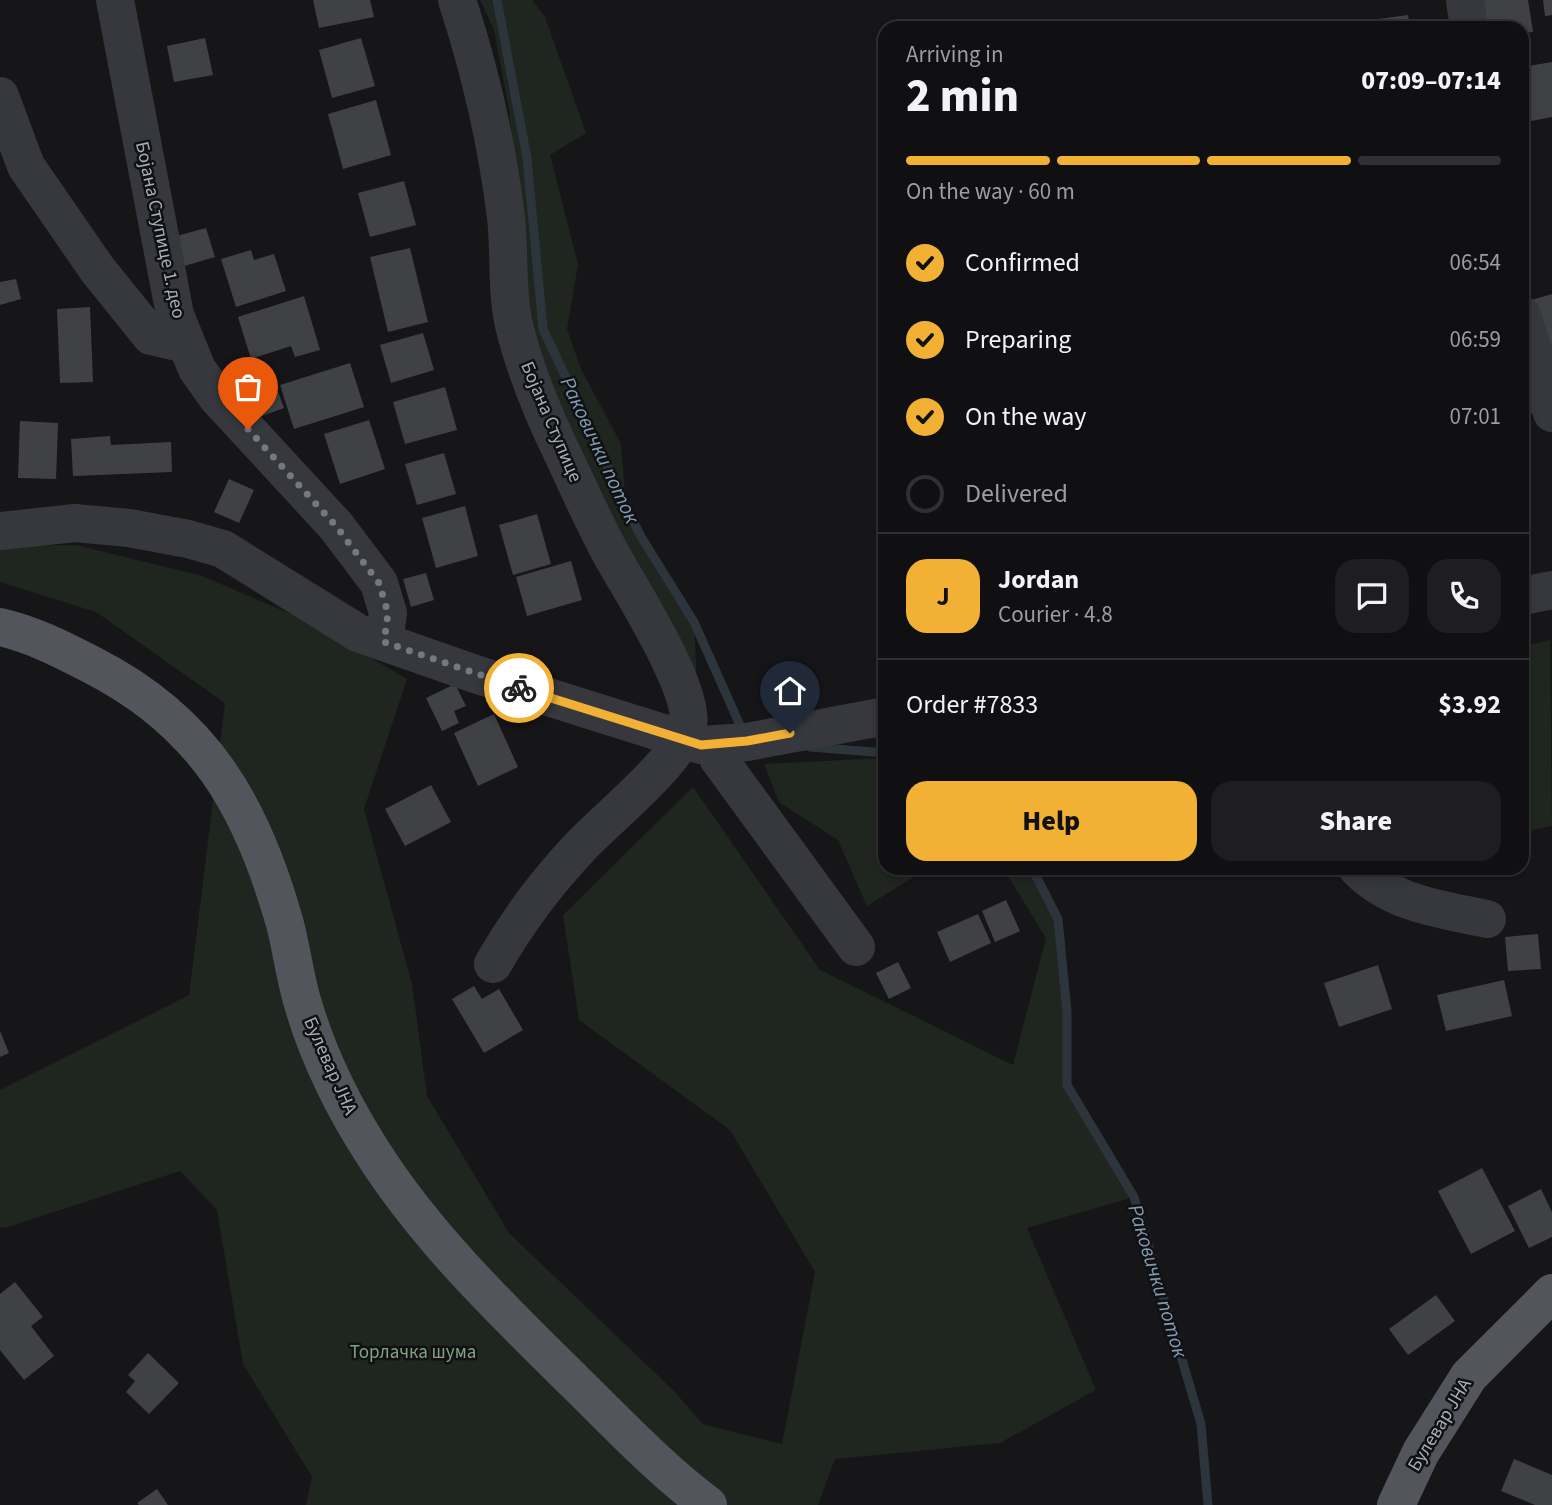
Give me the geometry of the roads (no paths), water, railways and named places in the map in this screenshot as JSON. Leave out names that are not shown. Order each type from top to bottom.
[{"type":"main road","name":"Булевар ЈНА","points":[[0,627],[65,651],[124,681],[169,713],[202,749],[239,803],[263,856],[284,924],[303,1004],[321,1053],[372,1152],[414,1211],[512,1320],[674,1479],[708,1505]]},
{"type":"main road","name":"Булевар ЈНА","points":[[1396,1505],[1421,1452],[1469,1376],[1552,1293]]},
{"type":"street","name":"Бојана Ступице 1. део","points":[[115,0],[175,315],[186,344],[197,369],[217,397],[336,526],[379,583],[388,613],[384,642]]},
{"type":"street","name":"Бојана Ступице","points":[[457,0],[475,54],[490,127],[506,214],[513,321],[524,363],[543,415],[605,541],[668,656],[688,715],[688,727],[706,743]]},
{"type":"street","points":[[1465,0],[1468,21]]},
{"type":"street","points":[[0,96],[26,166],[97,269],[150,336],[186,344]]},
{"type":"street","points":[[1529,338],[1552,413]]},
{"type":"street","points":[[0,531],[75,523],[188,539],[223,550],[335,622],[384,642],[706,743],[766,737],[878,717]]},
{"type":"street","points":[[1529,595],[1552,590]]},
{"type":"street","points":[[706,743],[856,947]]},
{"type":"street","points":[[493,964],[522,917],[579,847],[656,772],[706,743]]},
{"type":"street","points":[[1364,875],[1372,884],[1409,902],[1487,919]]},
{"type":"waterway","name":"Раковички поток","points":[[497,0],[527,158],[543,329],[640,535],[694,622],[743,732]]},
{"type":"waterway","name":"Раковички поток","points":[[810,747],[878,752]]},
{"type":"waterway","name":"Раковички поток","points":[[1036,875],[1058,919],[1067,1012],[1067,1085],[1134,1197],[1201,1424],[1208,1505]]},
{"type":"park label","name":"Торлачка шума","points":[[413,1352]]}]
